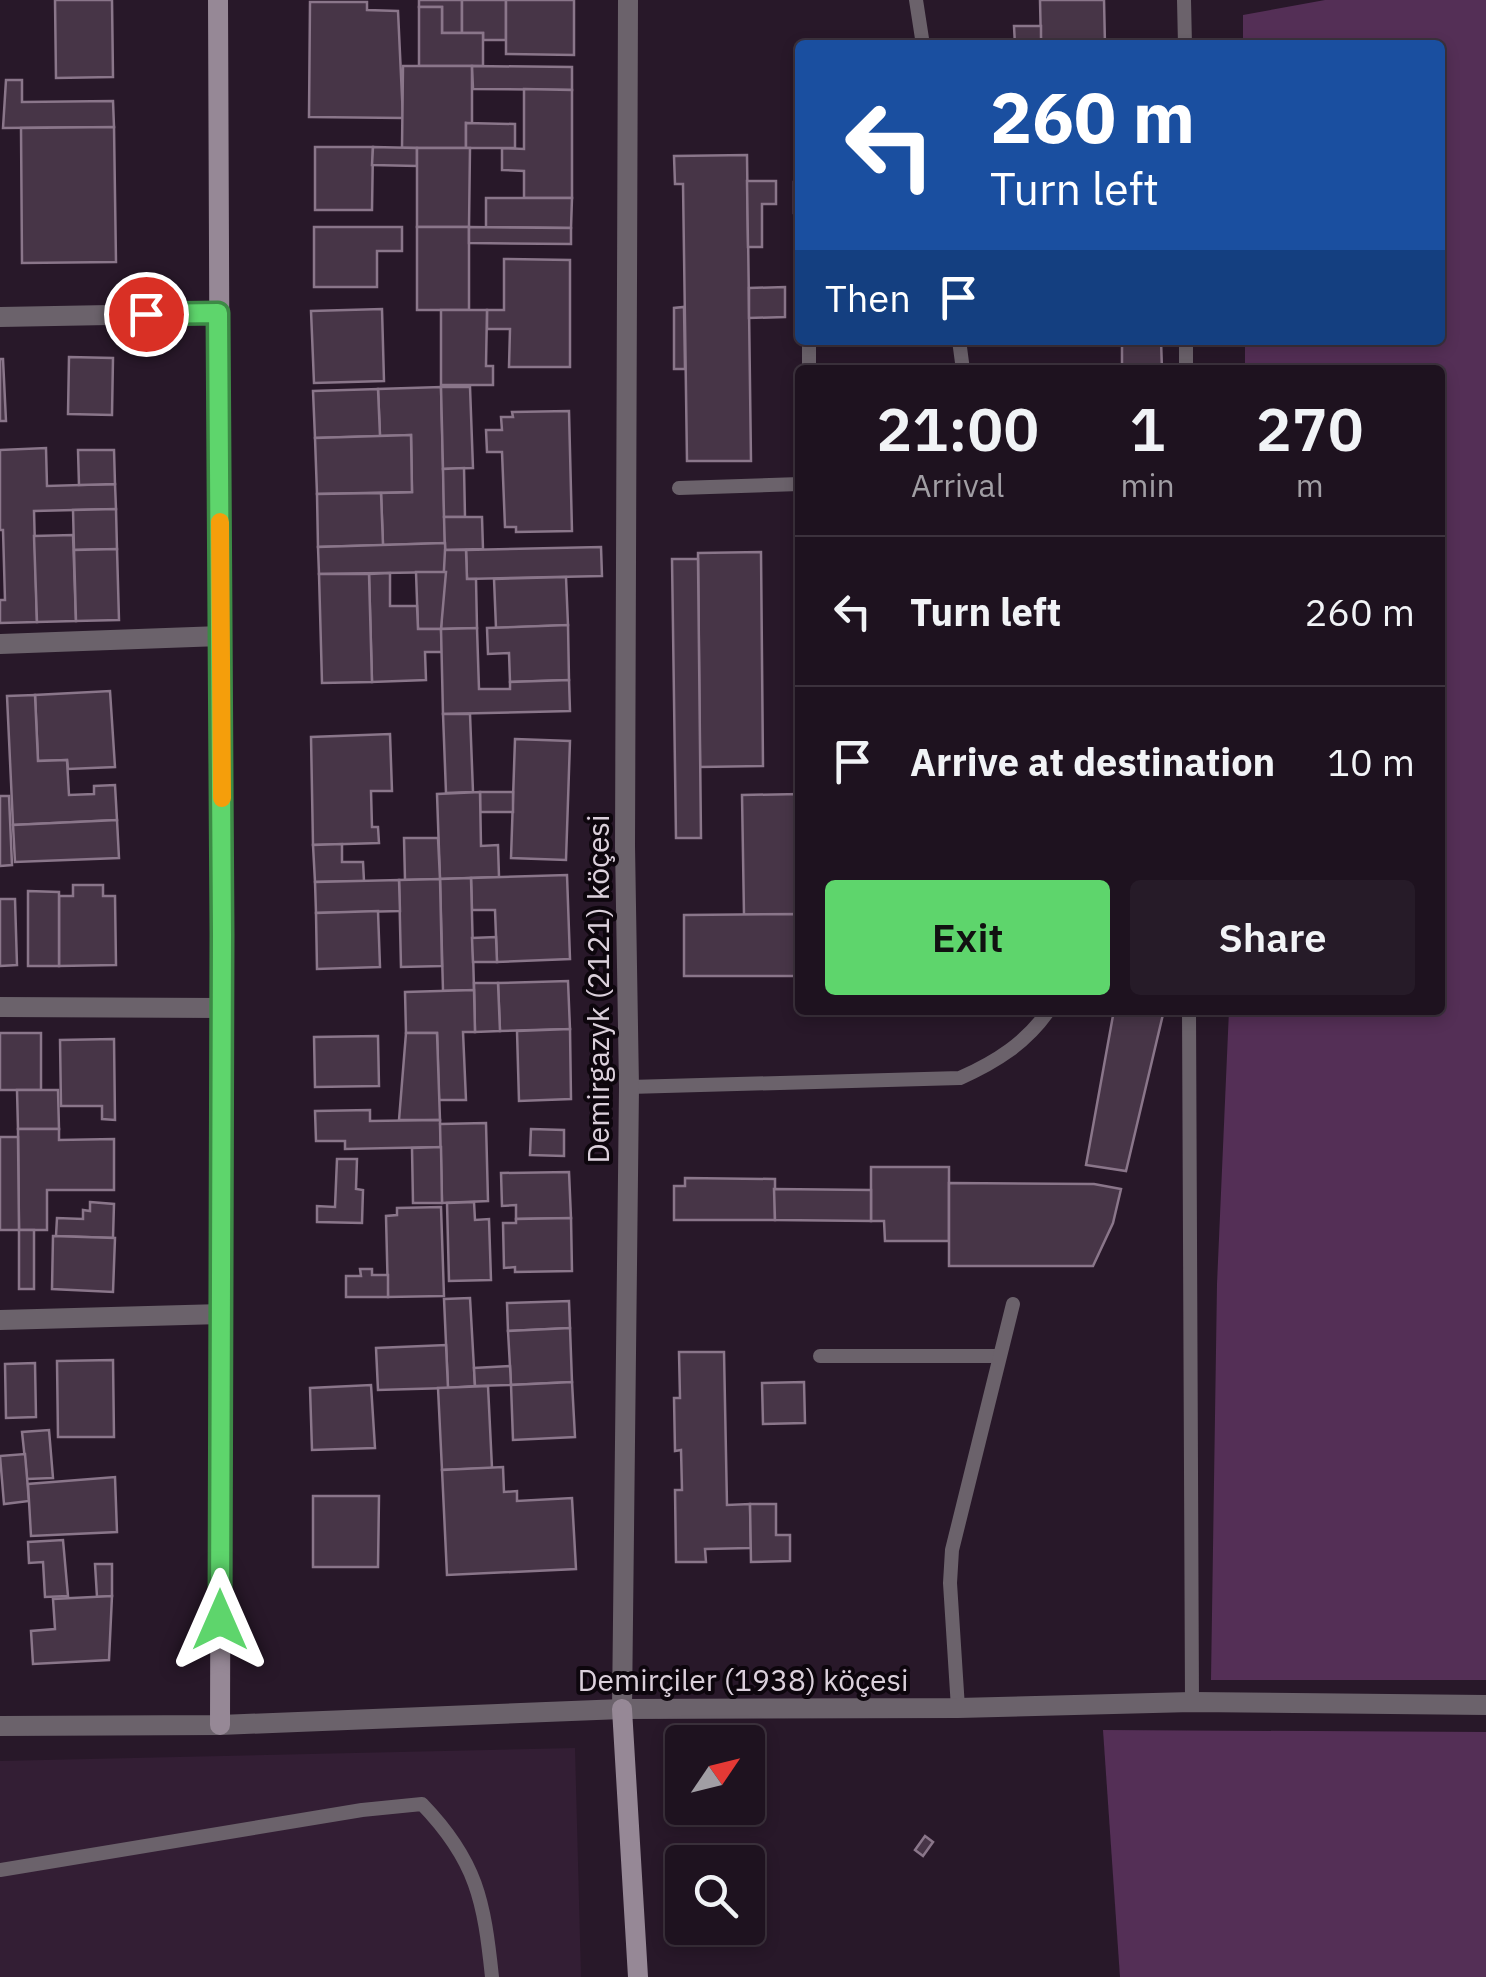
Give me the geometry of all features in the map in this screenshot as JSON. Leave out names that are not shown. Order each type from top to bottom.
[{"type":"street","points":[[218,0],[222,636],[220,1725]]},
{"type":"street","name":"Demirgazyk (2121) köçesi","points":[[628,0],[625,846],[629,1088],[622,1708],[638,1977]]},
{"type":"street","points":[[0,317],[218,313]]},
{"type":"street","points":[[0,644],[222,636]]},
{"type":"street","points":[[0,1007],[222,1008]]},
{"type":"street","points":[[0,1320],[222,1314]]},
{"type":"street","name":"Demirçiler (1938) köçesi","points":[[0,1726],[220,1725],[622,1708],[958,1708],[1192,1702],[1486,1705]]},
{"type":"lane","points":[[916,0],[922,40]]},
{"type":"lane","points":[[1184,0],[1184,40]]},
{"type":"lane","points":[[679,488],[795,484]]},
{"type":"lane","points":[[629,1088],[960,1078],[997,1062],[1045,1015]]},
{"type":"lane","points":[[1189,1015],[1192,1702]]},
{"type":"lane","points":[[958,1708],[950,1583],[952,1550],[1013,1304]]},
{"type":"lane","points":[[820,1356],[998,1356]]},
{"type":"lane","points":[[0,1870],[362,1810],[422,1804],[452,1835],[471,1868],[487,1924],[492,1977]]},
{"type":"shaded area","points":[[1325,0],[1486,0],[1486,1680],[1211,1680],[1217,1284],[1229,1015],[1445,1015],[1445,365],[1245,365],[1245,345],[1445,345],[1445,40],[1243,40],[1243,15]]},
{"type":"shaded area","points":[[1103,1730],[1486,1732],[1486,1977],[1120,1977]]},
{"type":"shaded area","points":[[575,1748],[581,1977],[0,1977],[0,1761]]},
{"type":"building","points":[[55,0],[112,0],[113,77],[56,78]]},
{"type":"building","points":[[419,0],[462,0],[462,33],[442,33],[442,7],[419,7]]},
{"type":"building","points":[[462,0],[506,0],[506,40],[483,40],[483,33],[462,33]]},
{"type":"building","points":[[506,0],[574,0],[574,55],[506,54]]},
{"type":"building","points":[[1040,0],[1104,0],[1105,40],[1041,40]]},
{"type":"building","points":[[310,2],[367,2],[367,10],[398,11],[403,118],[309,117]]},
{"type":"building","points":[[419,7],[442,7],[442,33],[483,33],[483,66],[419,66]]},
{"type":"building","points":[[1014,26],[1041,26],[1041,40],[1015,40]]},
{"type":"building","points":[[403,66],[472,66],[472,124],[466,123],[466,148],[402,148]]},
{"type":"building","points":[[472,66],[572,67],[572,90],[473,89]]},
{"type":"building","points":[[6,80],[22,80],[22,102],[113,101],[114,127],[3,128]]},
{"type":"building","points":[[524,89],[572,90],[572,198],[524,198],[524,171],[502,170],[502,148],[524,149]]},
{"type":"building","points":[[466,123],[515,124],[515,148],[466,148]]},
{"type":"building","points":[[114,127],[116,262],[22,263],[21,128]]},
{"type":"building","points":[[315,147],[373,147],[372,210],[315,210]]},
{"type":"building","points":[[373,147],[417,148],[417,166],[372,165]]},
{"type":"building","points":[[417,148],[470,148],[469,227],[417,227]]},
{"type":"building","points":[[747,155],[751,461],[687,461],[683,184],[675,184],[674,156]]},
{"type":"building","points":[[747,181],[776,181],[776,204],[762,204],[762,247],[748,247]]},
{"type":"building","points":[[486,198],[572,198],[571,228],[486,227]]},
{"type":"building","points":[[314,227],[402,227],[402,251],[377,251],[377,287],[314,287]]},
{"type":"building","points":[[417,227],[469,227],[469,310],[417,310]]},
{"type":"building","points":[[469,227],[571,228],[571,244],[469,243]]},
{"type":"building","points":[[504,259],[570,260],[570,367],[509,367],[510,329],[487,329],[487,310],[504,310]]},
{"type":"building","points":[[785,287],[785,317],[749,318],[749,288]]},
{"type":"building","points":[[684,307],[685,369],[674,369],[674,308]]},
{"type":"building","points":[[382,309],[384,381],[314,383],[311,311]]},
{"type":"building","points":[[441,310],[487,310],[486,366],[493,366],[493,385],[441,385]]},
{"type":"building","points":[[1122,345],[1161,345],[1162,365],[1122,365]]},
{"type":"building","points":[[69,357],[113,358],[112,415],[68,414]]},
{"type":"building","points":[[3,359],[6,421],[0,421]]},
{"type":"building","points":[[441,387],[445,543],[383,545],[381,493],[412,492],[411,435],[380,436],[378,389]]},
{"type":"building","points":[[441,387],[470,387],[473,468],[443,469]]},
{"type":"building","points":[[378,389],[380,436],[315,438],[313,391]]},
{"type":"building","points":[[569,411],[572,531],[516,532],[516,527],[505,527],[502,452],[487,452],[486,430],[502,430],[501,417],[513,417],[512,412]]},
{"type":"building","points":[[411,435],[412,492],[317,494],[315,438]]},
{"type":"building","points":[[46,448],[47,486],[115,484],[116,509],[34,511],[37,622],[0,623],[0,600],[5,600],[0,450]]},
{"type":"building","points":[[78,450],[114,450],[115,484],[79,485]]},
{"type":"building","points":[[464,468],[465,517],[444,517],[443,469]]},
{"type":"building","points":[[381,493],[383,545],[318,547],[317,494]]},
{"type":"building","points":[[116,509],[117,549],[74,550],[73,510]]},
{"type":"building","points":[[444,517],[482,517],[483,549],[445,550]]},
{"type":"building","points":[[73,535],[76,621],[37,622],[34,536]]},
{"type":"building","points":[[445,543],[446,572],[319,574],[318,547]]},
{"type":"building","points":[[601,547],[602,576],[467,579],[466,550]]},
{"type":"building","points":[[117,549],[119,620],[76,621],[74,550]]},
{"type":"building","points":[[445,550],[466,550],[467,579],[476,579],[477,628],[441,629]]},
{"type":"building","points":[[761,552],[763,766],[700,767],[698,553]]},
{"type":"building","points":[[672,559],[698,559],[701,838],[676,838]]},
{"type":"building","points":[[416,572],[446,572],[441,629],[418,629]]},
{"type":"building","points":[[390,573],[390,606],[417,606],[418,629],[441,629],[442,652],[425,652],[426,680],[372,682],[369,574]]},
{"type":"building","points":[[319,574],[369,574],[372,682],[322,683]]},
{"type":"building","points":[[566,577],[568,625],[496,628],[494,579]]},
{"type":"building","points":[[568,625],[569,680],[510,682],[509,653],[488,654],[487,628]]},
{"type":"building","points":[[477,628],[479,689],[510,689],[510,682],[569,680],[570,711],[443,714],[441,629]]},
{"type":"building","points":[[110,691],[115,767],[68,769],[67,760],[38,761],[35,695]]},
{"type":"building","points":[[35,695],[38,761],[67,760],[69,795],[94,794],[94,786],[115,785],[117,820],[13,825],[7,696]]},
{"type":"building","points":[[443,714],[470,714],[473,792],[446,793]]},
{"type":"building","points":[[390,734],[392,791],[371,791],[372,827],[378,827],[379,843],[313,845],[311,737]]},
{"type":"building","points":[[515,739],[570,741],[566,860],[511,858]]},
{"type":"building","points":[[480,792],[513,792],[513,812],[480,812]]},
{"type":"building","points":[[480,792],[481,846],[498,845],[499,877],[440,879],[437,794]]},
{"type":"building","points":[[795,794],[795,914],[744,915],[742,795]]},
{"type":"building","points":[[0,796],[9,796],[12,865],[0,866]]},
{"type":"building","points":[[117,820],[119,858],[15,862],[13,825]]},
{"type":"building","points":[[404,838],[438,838],[440,879],[405,880]]},
{"type":"building","points":[[342,844],[342,862],[363,862],[364,881],[315,882],[313,845]]},
{"type":"building","points":[[567,875],[570,959],[497,962],[495,910],[472,910],[471,878]]},
{"type":"building","points":[[471,878],[474,990],[443,991],[440,879]]},
{"type":"building","points":[[440,879],[442,966],[401,967],[399,880]]},
{"type":"building","points":[[399,880],[400,911],[316,913],[315,882]]},
{"type":"building","points":[[73,885],[103,885],[103,896],[115,896],[116,965],[59,966],[59,896],[73,896]]},
{"type":"building","points":[[28,891],[59,892],[59,966],[28,966]]},
{"type":"building","points":[[0,899],[15,899],[17,965],[0,966]]},
{"type":"building","points":[[378,911],[380,967],[317,969],[316,913]]},
{"type":"building","points":[[795,914],[795,976],[684,976],[684,915]]},
{"type":"building","points":[[496,937],[497,962],[473,962],[472,938]]},
{"type":"building","points":[[568,981],[570,1029],[500,1031],[498,983]]},
{"type":"building","points":[[474,983],[498,983],[500,1031],[475,1032]]},
{"type":"building","points":[[474,990],[475,1032],[463,1032],[466,1100],[439,1100],[437,1033],[406,1033],[405,992]]},
{"type":"building","points":[[1113,1015],[1163,1015],[1126,1171],[1086,1165]]},
{"type":"building","points":[[570,1029],[571,1099],[519,1101],[517,1031]]},
{"type":"building","points":[[0,1033],[41,1033],[41,1090],[0,1090]]},
{"type":"building","points":[[406,1033],[437,1033],[440,1120],[399,1120]]},
{"type":"building","points":[[378,1036],[379,1086],[315,1087],[314,1037]]},
{"type":"building","points":[[114,1039],[115,1120],[102,1119],[102,1106],[61,1106],[60,1040]]},
{"type":"building","points":[[17,1090],[58,1090],[59,1129],[18,1129]]},
{"type":"building","points":[[370,1110],[370,1121],[440,1120],[441,1147],[345,1149],[345,1141],[316,1141],[315,1111]]},
{"type":"building","points":[[486,1123],[488,1201],[442,1203],[440,1124]]},
{"type":"building","points":[[18,1129],[59,1129],[59,1140],[114,1139],[114,1190],[47,1190],[47,1230],[19,1230]]},
{"type":"building","points":[[531,1129],[564,1130],[564,1156],[530,1155]]},
{"type":"building","points":[[0,1137],[18,1137],[19,1230],[0,1230]]},
{"type":"building","points":[[441,1147],[442,1203],[413,1203],[412,1148]]},
{"type":"building","points":[[337,1159],[357,1159],[356,1189],[363,1190],[362,1223],[317,1222],[317,1206],[335,1207]]},
{"type":"building","points":[[871,1167],[949,1167],[949,1241],[885,1241],[884,1221],[871,1221]]},
{"type":"building","points":[[569,1172],[571,1218],[516,1219],[516,1205],[502,1206],[501,1173]]},
{"type":"building","points":[[685,1178],[775,1179],[775,1220],[674,1220],[674,1186],[685,1186]]},
{"type":"building","points":[[949,1183],[1094,1184],[1121,1189],[1113,1223],[1093,1266],[949,1266]]},
{"type":"building","points":[[774,1189],[871,1190],[871,1221],[775,1220]]},
{"type":"building","points":[[90,1202],[114,1204],[113,1238],[56,1236],[57,1218],[83,1219],[83,1210],[90,1211]]},
{"type":"building","points":[[474,1202],[475,1220],[489,1219],[491,1280],[449,1281],[447,1203]]},
{"type":"building","points":[[441,1207],[444,1296],[388,1297],[386,1216],[397,1215],[397,1208]]},
{"type":"building","points":[[571,1218],[572,1271],[515,1272],[515,1267],[504,1268],[503,1223],[516,1223],[516,1219]]},
{"type":"building","points":[[19,1230],[34,1230],[34,1289],[19,1289]]},
{"type":"building","points":[[53,1236],[115,1238],[113,1292],[52,1289]]},
{"type":"building","points":[[360,1269],[372,1269],[372,1275],[388,1275],[388,1297],[346,1297],[346,1276],[361,1276]]},
{"type":"building","points":[[470,1298],[475,1386],[448,1388],[444,1299]]},
{"type":"building","points":[[569,1301],[570,1328],[508,1331],[507,1303]]},
{"type":"building","points":[[570,1328],[572,1382],[511,1385],[508,1331]]},
{"type":"building","points":[[446,1345],[448,1388],[378,1390],[376,1348]]},
{"type":"building","points":[[679,1352],[724,1352],[727,1505],[750,1504],[751,1548],[705,1549],[706,1562],[676,1562],[675,1490],[682,1490],[681,1450],[675,1451],[674,1398],[680,1398]]},
{"type":"building","points":[[113,1360],[114,1437],[58,1437],[57,1361]]},
{"type":"building","points":[[35,1363],[36,1417],[6,1418],[5,1364]]},
{"type":"building","points":[[510,1366],[511,1385],[475,1386],[474,1368]]},
{"type":"building","points":[[572,1382],[575,1437],[513,1440],[511,1385]]},
{"type":"building","points":[[804,1382],[805,1423],[763,1424],[762,1383]]},
{"type":"building","points":[[371,1385],[375,1448],[312,1450],[310,1388]]},
{"type":"building","points":[[488,1386],[492,1468],[442,1470],[438,1388]]},
{"type":"building","points":[[49,1430],[53,1478],[27,1479],[22,1432]]},
{"type":"building","points":[[25,1454],[29,1501],[4,1504],[0,1456]]},
{"type":"building","points":[[503,1467],[504,1492],[517,1491],[517,1501],[572,1498],[576,1569],[447,1575],[442,1470]]},
{"type":"building","points":[[115,1477],[117,1532],[31,1536],[28,1484]]},
{"type":"building","points":[[313,1496],[379,1496],[378,1567],[313,1567]]},
{"type":"building","points":[[750,1504],[776,1504],[776,1535],[790,1535],[790,1561],[751,1562]]},
{"type":"building","points":[[63,1540],[68,1596],[45,1597],[43,1562],[29,1563],[28,1542]]},
{"type":"building","points":[[95,1564],[112,1564],[112,1596],[97,1597]]},
{"type":"building","points":[[112,1596],[109,1660],[33,1664],[31,1631],[55,1629],[53,1599]]},
{"type":"building","points":[[925,1836],[933,1842],[923,1856],[915,1850]]},
{"type":"slow traffic","points":[[220,522],[222,798]]},
{"type":"route","points":[[146,314],[218,313],[222,636],[220,1620]]}]
